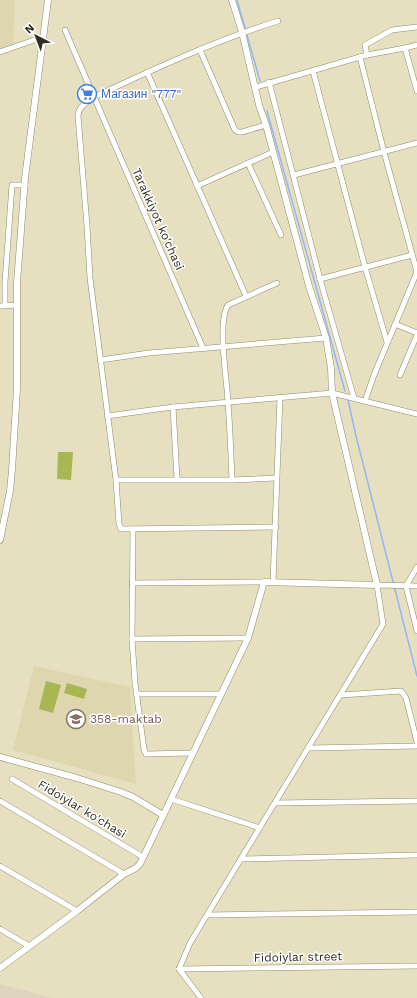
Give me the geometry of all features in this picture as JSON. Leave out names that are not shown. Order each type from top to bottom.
[{"type":"street","points":[[0,540],[10,491],[12,470],[16,395],[16,306],[25,185],[48,0]]},
{"type":"street","points":[[202,998],[179,969],[190,943],[383,624],[377,585],[332,393],[331,368],[326,338],[309,286],[266,125],[259,105],[242,32],[232,0]]},
{"type":"street","points":[[276,527],[121,530],[119,524],[116,480],[90,278],[78,110],[81,106],[94,97],[147,72],[242,32],[278,21]]},
{"type":"street","points":[[367,55],[365,45],[392,30],[417,27]]},
{"type":"street","name":"Tarakkiyot ko'chasi","points":[[65,30],[203,348]]},
{"type":"street","points":[[0,52],[43,37]]},
{"type":"street","points":[[256,87],[269,82],[367,55],[417,45]]},
{"type":"street","points":[[405,48],[417,91]]},
{"type":"street","points":[[200,50],[235,130],[242,132],[266,125]]},
{"type":"street","points":[[360,57],[417,272],[387,342],[365,401]]},
{"type":"street","points":[[313,71],[365,268],[387,342]]},
{"type":"street","points":[[147,72],[246,296]]},
{"type":"street","points":[[269,82],[320,279],[354,398]]},
{"type":"street","points":[[294,175],[417,143]]},
{"type":"street","points":[[197,186],[273,152]]},
{"type":"street","points":[[248,163],[281,235]]},
{"type":"street","points":[[16,306],[2,306],[12,185],[25,185]]},
{"type":"street","points":[[320,279],[412,255]]},
{"type":"street","points":[[232,480],[228,403],[223,347],[224,314],[228,305],[277,283]]},
{"type":"street","points":[[395,324],[417,334],[400,375]]},
{"type":"street","points":[[100,360],[149,353],[326,338]]},
{"type":"street","points":[[107,416],[173,407],[332,393],[417,414]]},
{"type":"street","points":[[274,582],[276,478],[280,434],[280,397]]},
{"type":"street","points":[[173,407],[177,479]]},
{"type":"street","points":[[116,480],[232,480],[276,478]]},
{"type":"street","points":[[132,529],[132,639],[144,749],[146,754],[193,753]]},
{"type":"street","points":[[417,567],[406,586],[417,631]]},
{"type":"street","points":[[0,968],[124,874],[136,868],[143,857],[248,638],[264,582]]},
{"type":"street","points":[[132,583],[274,582],[417,586]]},
{"type":"street","points":[[132,639],[248,638]]},
{"type":"street","points":[[341,695],[401,691],[406,698],[417,742]]},
{"type":"street","points":[[137,694],[221,694]]},
{"type":"street","points":[[308,748],[417,746]]},
{"type":"street","points":[[0,757],[77,778],[121,792],[163,815]]},
{"type":"street","name":"Fidoiylar ko'chasi","points":[[12,779],[143,857]]},
{"type":"street","points":[[170,799],[260,828]]},
{"type":"street","points":[[0,800],[124,874]]},
{"type":"street","points":[[275,803],[417,801]]},
{"type":"street","points":[[241,859],[417,855]]},
{"type":"street","points":[[0,866],[77,911]]},
{"type":"street","points":[[208,915],[417,912]]},
{"type":"street","points":[[0,929],[29,946]]},
{"type":"street","name":"Fidoiylar street","points":[[179,969],[417,966]]},
{"type":"shaded area","points":[[0,0],[15,0],[13,44],[0,49]]},
{"type":"shaded area","name":"358-maktab","points":[[34,666],[130,687],[136,784],[13,750]]},
{"type":"shaded area","points":[[0,984],[53,998],[0,998]]},
{"type":"green space","points":[[58,452],[73,452],[71,480],[57,479]]},
{"type":"green space","points":[[46,681],[61,685],[53,713],[39,709]]},
{"type":"green space","points":[[67,683],[87,689],[84,699],[64,693]]},
{"type":"waterway","points":[[237,0],[260,81]]},
{"type":"waterway","points":[[267,111],[345,391]]},
{"type":"waterway","points":[[348,400],[417,676]]},
{"type":"place","name":"Магазин \"777\"","points":[[87,94]]},
{"type":"place","name":"358-maktab","points":[[76,719]]}]
